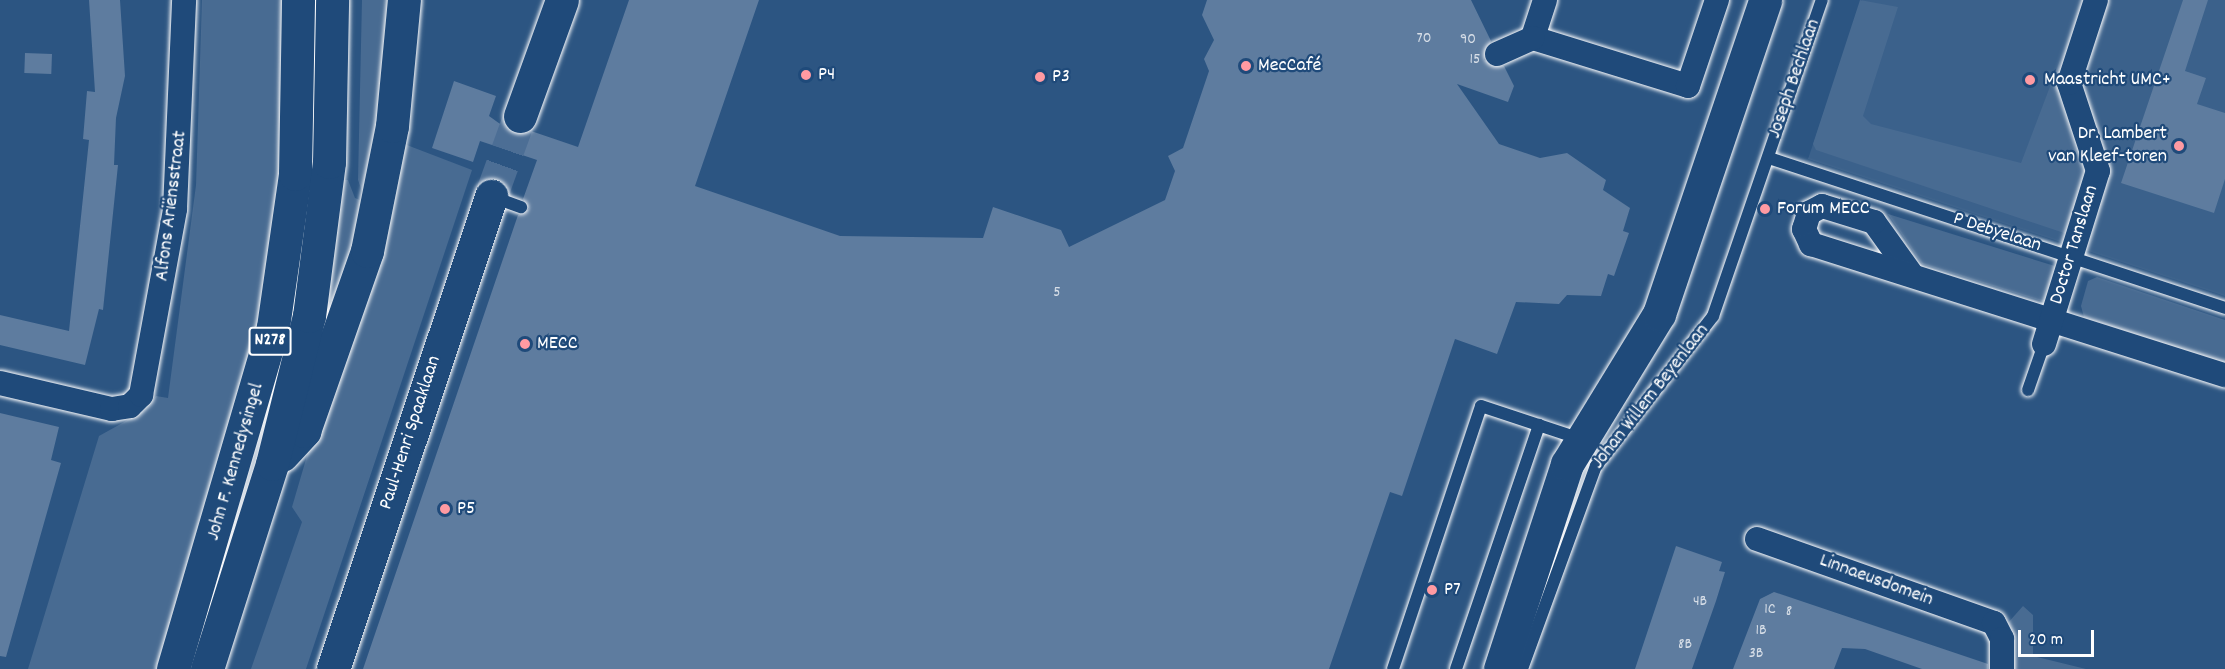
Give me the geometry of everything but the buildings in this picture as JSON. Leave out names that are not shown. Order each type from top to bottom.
[{"type":"main road","name":"John F. Kennedysingel","points":[[173,669],[273,327],[295,174],[298,0]]},
{"type":"main road","name":"John F. Kennedysingel","points":[[207,669],[272,464],[302,348],[322,232],[331,112],[332,0]]},
{"type":"main road","points":[[272,464],[304,431],[367,251],[392,126],[404,0]]},
{"type":"main road","points":[[520,116],[562,0]]},
{"type":"main road","name":"Johan Willem Beyenlaan","points":[[1500,669],[1563,474],[1656,323],[1765,0]]},
{"type":"main road","name":"Paul-Henri Spaaklaan","points":[[333,669],[506,202]]},
{"type":"street","name":"Alfons Ariënsstraat","points":[[0,383],[102,408],[130,406],[148,376],[175,209],[184,0]]},
{"type":"street","points":[[1533,38],[1545,0]]},
{"type":"street","points":[[1497,54],[1533,38],[1688,86],[1717,0]]},
{"type":"street","name":"Doctor Tanslaan","points":[[2044,344],[2098,171],[2069,83],[2096,0]]},
{"type":"street","points":[[1912,275],[2225,375]]},
{"type":"street","name":"Linnaeusdomein","points":[[1757,539],[1994,623],[2002,639],[2002,669]]},
{"type":"lane","name":"Joseph Bechlaan","points":[[1769,158],[1822,0]]},
{"type":"lane","name":"P Debyelaan","points":[[1769,158],[2225,308]]},
{"type":"lane","name":"Johan Willem Beyenlaan","points":[[1522,669],[1588,482],[1605,451],[1713,316],[1769,158]]},
{"type":"lane","points":[[2028,390],[2044,344]]},
{"type":"lane","points":[[1393,669],[1481,406],[1582,440]]},
{"type":"lane","points":[[1456,669],[1539,425]]},
{"type":"shaded area","points":[[202,0],[285,0],[283,151],[253,352],[156,669],[28,669],[99,436],[144,411],[156,396],[168,398],[196,185]]},
{"type":"shaded area","points":[[362,0],[395,0],[392,48],[362,191],[358,180]]},
{"type":"shaded area","points":[[1860,0],[1898,7],[1863,116],[1871,124],[2021,163],[2060,60],[2058,91],[2084,177],[2067,234],[1816,150],[1813,144]]},
{"type":"shaded area","name":"Maastricht UMC+","points":[[1862,0],[2225,0],[2225,296],[1808,159]]},
{"type":"shaded area","points":[[399,142],[472,170],[306,669],[251,669],[302,522],[292,507]]},
{"type":"shaded area","points":[[342,180],[348,180],[355,198],[369,204],[332,301],[327,300]]},
{"type":"shaded area","points":[[1888,214],[2058,267],[2048,303],[1922,264]]},
{"type":"shaded area","points":[[2097,277],[2225,320],[2225,364],[2084,317],[2081,306],[2088,281]]},
{"type":"shaded area","points":[[2023,606],[2033,615],[2033,656],[2086,669],[2011,669],[2007,624]]},
{"type":"tunnel","points":[[491,196],[520,116]]},
{"type":"place","name":"MecCafé","points":[[1246,66]]},
{"type":"place","name":"P4","points":[[806,75]]},
{"type":"place","name":"P3","points":[[1040,77]]},
{"type":"place","name":"Maastricht UMC+","points":[[2030,80]]},
{"type":"place","name":"Dr. Lambert van Kleef-toren","points":[[2179,146]]},
{"type":"place","name":"Forum MECC","points":[[1765,209]]},
{"type":"place","name":"MECC","points":[[525,344]]},
{"type":"place","name":"P5","points":[[445,509]]},
{"type":"place","name":"P7","points":[[1432,590]]}]
